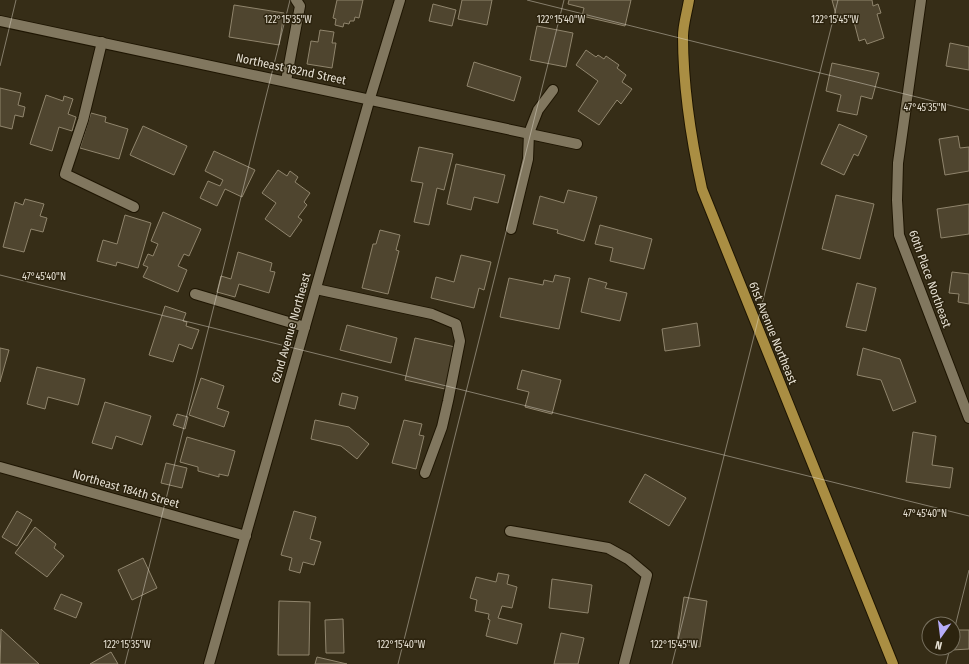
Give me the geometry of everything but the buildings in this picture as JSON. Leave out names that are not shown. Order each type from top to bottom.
[{"type":"main road","name":"61st Avenue Northeast","points":[[689,0],[683,35],[687,95],[693,148],[702,189],[893,664]]},
{"type":"street","points":[[286,81],[300,6],[296,0]]},
{"type":"street","name":"62nd Avenue Northeast","points":[[209,664],[370,98],[400,0]]},
{"type":"street","name":"60th Place Northeast","points":[[921,0],[898,163],[896,200],[899,235],[969,418]]},
{"type":"street","name":"Northeast 182nd Street","points":[[0,21],[370,98],[577,144]]},
{"type":"street","points":[[102,42],[84,120],[65,174],[134,206]]},
{"type":"street","points":[[511,229],[528,158],[529,134],[538,110],[553,90]]},
{"type":"street","points":[[316,289],[432,314],[456,324],[460,341],[448,401],[442,427],[425,473]]},
{"type":"street","points":[[195,294],[305,327]]},
{"type":"street","name":"Northeast 184th Street","points":[[0,467],[246,536]]},
{"type":"street","points":[[510,531],[608,548],[628,559],[647,575],[624,664]]}]
